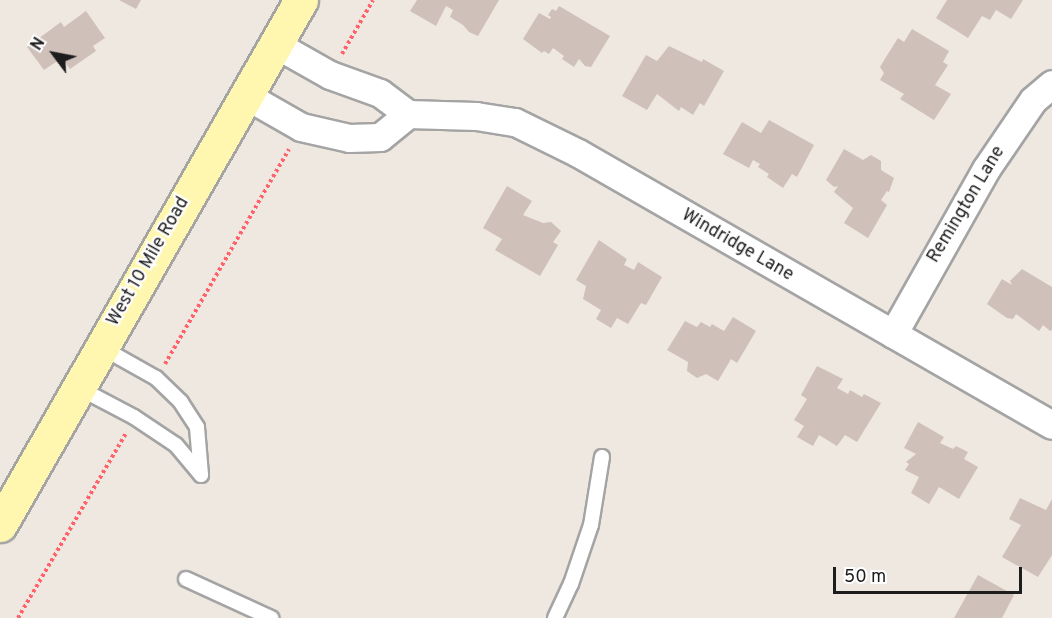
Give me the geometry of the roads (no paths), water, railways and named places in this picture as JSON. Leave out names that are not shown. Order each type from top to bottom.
[{"type":"main road","name":"West 10 Mile Road","points":[[0,525],[77,387],[301,0]]},
{"type":"street","points":[[245,95],[301,126],[349,138],[380,137],[408,114],[380,93],[330,75],[275,44]]},
{"type":"street","name":"Remington Lane","points":[[893,334],[986,169],[1033,100],[1052,84]]},
{"type":"street","name":"Windridge Lane","points":[[408,114],[476,116],[515,122],[578,153],[1052,425]]},
{"type":"lane","points":[[77,387],[134,417],[176,445],[201,475],[197,427],[181,402],[156,378],[100,347]]},
{"type":"lane","points":[[555,618],[571,585],[591,525],[602,457]]},
{"type":"lane","points":[[186,579],[271,618]]}]
